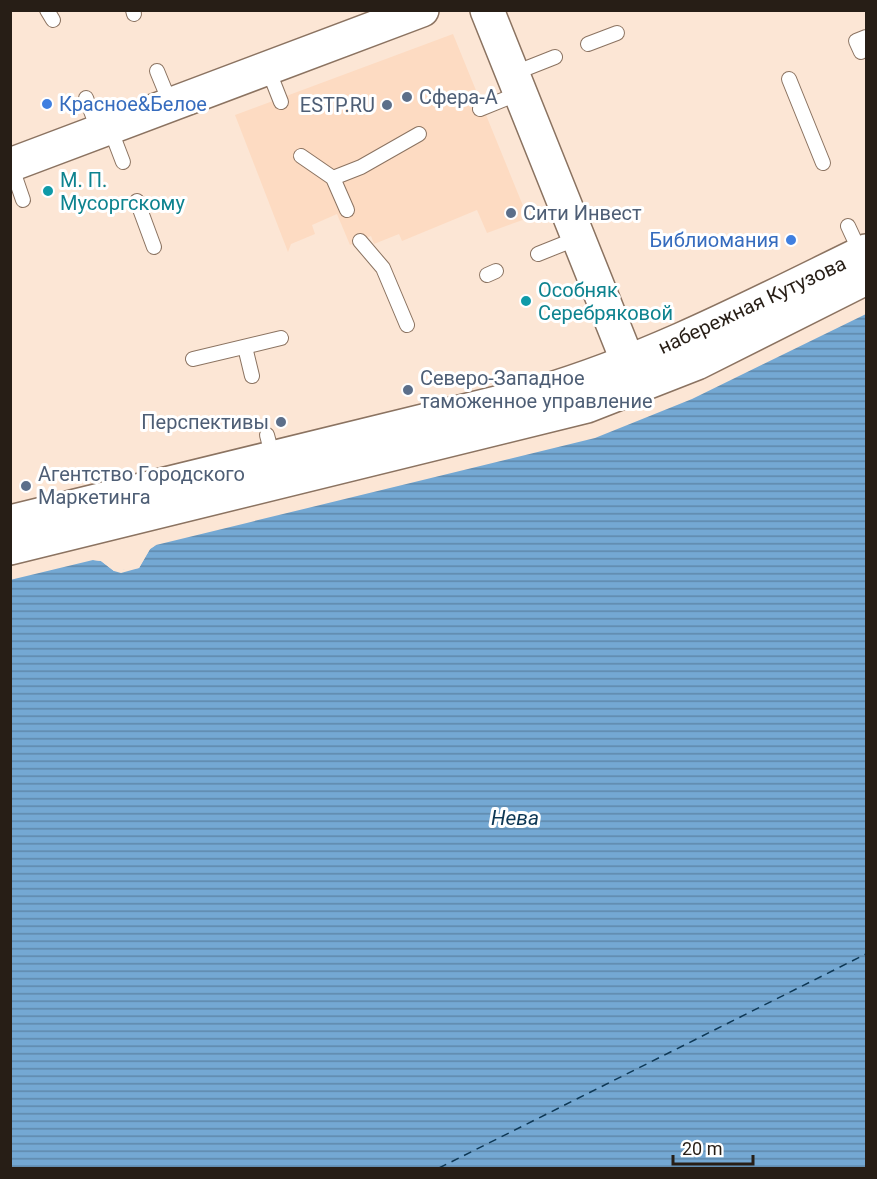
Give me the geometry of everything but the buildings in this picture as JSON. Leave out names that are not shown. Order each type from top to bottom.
[{"type":"main road","points":[[10,165],[422,10]]},
{"type":"main road","points":[[487,10],[633,374]]},
{"type":"main road","name":"набережная Кутузова","points":[[10,522],[270,446],[538,393],[578,381],[697,363],[861,252]]},
{"type":"main road","name":"набережная Кутузова","points":[[10,548],[587,406],[633,374]]},
{"type":"lane","points":[[588,44],[617,33]]},
{"type":"lane","points":[[861,52],[856,41],[867,37]]},
{"type":"lane","points":[[480,109],[555,57]]},
{"type":"lane","points":[[268,69],[280,102]]},
{"type":"lane","points":[[157,71],[171,105]]},
{"type":"lane","points":[[789,79],[823,164]]},
{"type":"lane","points":[[86,98],[123,162]]},
{"type":"lane","points":[[333,178],[361,167],[419,134]]},
{"type":"lane","points":[[301,156],[333,178],[347,210]]},
{"type":"lane","points":[[10,165],[23,200]]},
{"type":"lane","points":[[137,201],[154,247]]},
{"type":"lane","points":[[538,254],[578,238]]},
{"type":"lane","points":[[360,241],[383,268],[407,325]]},
{"type":"lane","points":[[193,359],[280,338]]},
{"type":"lane","points":[[245,346],[252,376]]},
{"type":"shaded area","points":[[453,34],[528,218],[487,233],[477,210],[402,241],[399,234],[374,244],[371,236],[350,245],[337,214],[312,225],[315,234],[291,244],[288,252],[235,115]]},
{"type":"water","name":"Нева","points":[[866,314],[866,1168],[11,1168],[10,580],[93,560],[101,561],[114,571],[139,568],[150,549],[156,545],[595,438],[692,399]]},
{"type":"pier","points":[[156,545],[150,549],[139,568],[121,573],[114,571],[101,561],[93,560],[102,558],[121,570],[137,566],[148,547]]},
{"type":"ferry route","points":[[439,1168],[866,954]]},
{"type":"place","name":"Сфера-A","points":[[407,97]]},
{"type":"place","name":"Красное&Белое","points":[[47,104]]},
{"type":"place","name":"ESTP.RU","points":[[387,105]]},
{"type":"place","name":"М. П. Мусоргскому","points":[[48,191]]},
{"type":"place","name":"Сити Инвест","points":[[511,213]]},
{"type":"place","name":"Библиомания","points":[[791,240]]},
{"type":"place","name":"Особняк Серебряковой","points":[[526,301]]},
{"type":"place","name":"Северо-Западное таможенное управление","points":[[408,390]]},
{"type":"place","name":"Перспективы","points":[[281,422]]},
{"type":"place","name":"Агентство Городского Маркетинга","points":[[26,486]]}]
